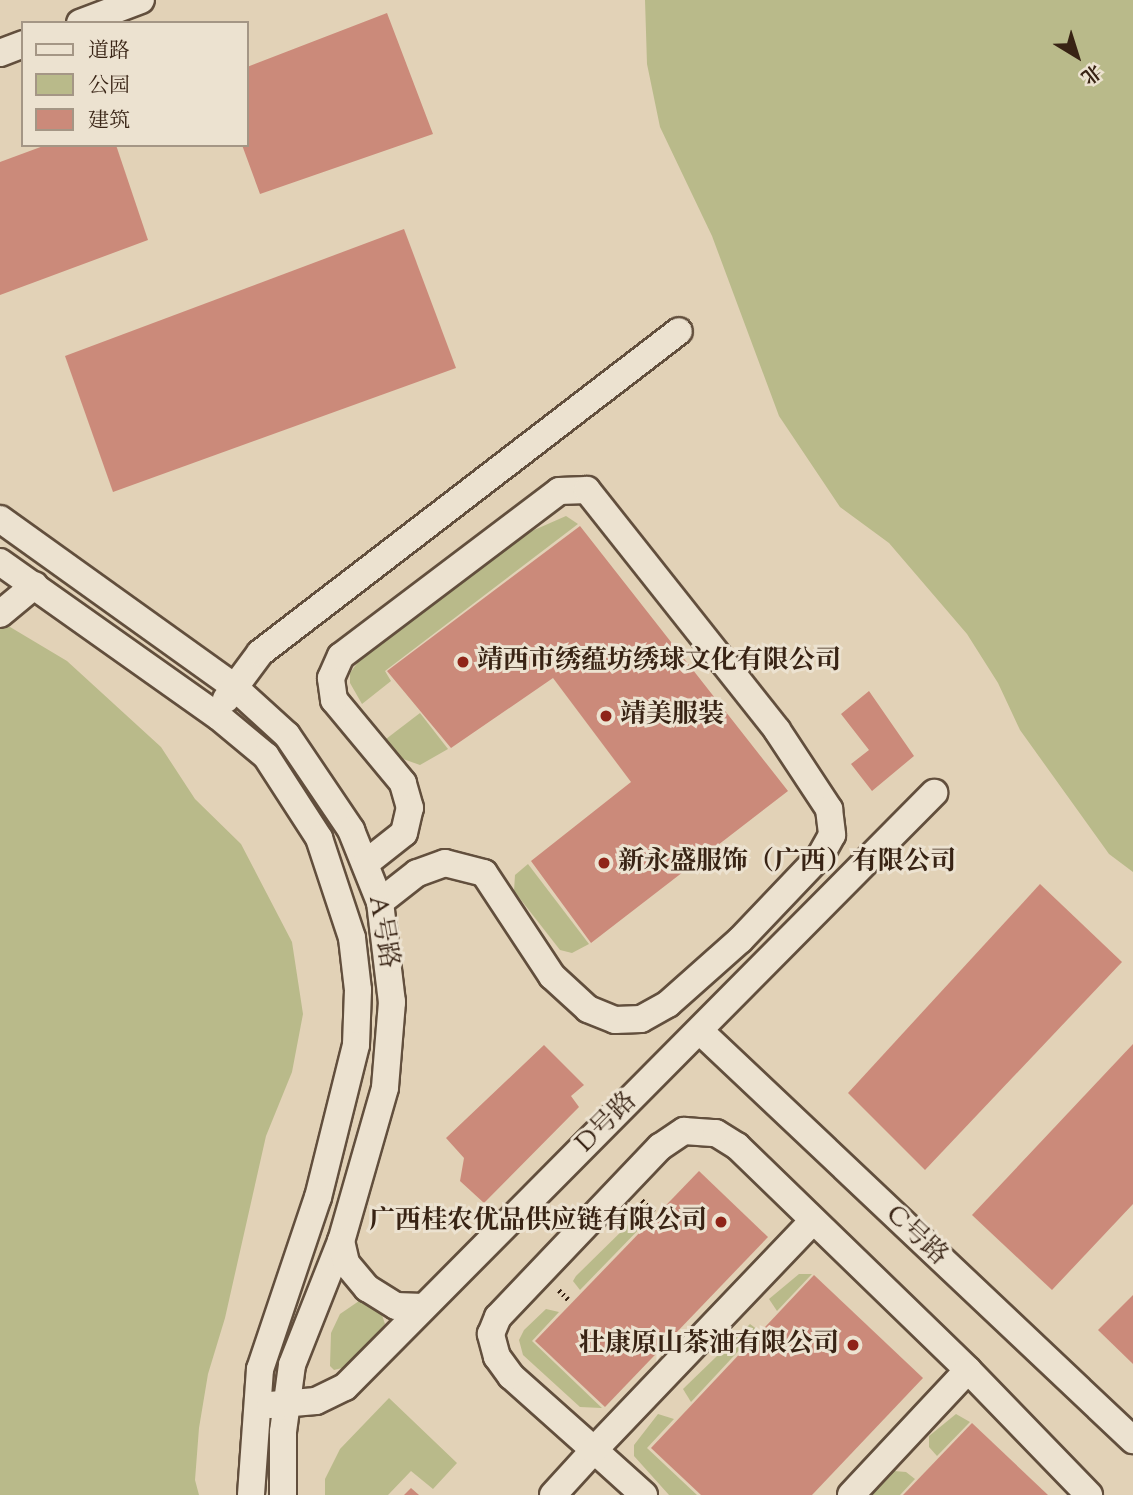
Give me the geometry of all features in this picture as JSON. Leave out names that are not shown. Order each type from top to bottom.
[{"type":"street","points":[[85,21],[141,0]]},
{"type":"street","points":[[0,53],[21,45]]},
{"type":"street","points":[[219,717],[232,685],[260,653],[678,331]]},
{"type":"street","points":[[366,863],[404,833],[410,808],[403,783],[334,700],[331,678],[341,656],[559,491],[587,490],[777,730],[829,809],[832,835],[821,856],[740,940],[668,1004],[641,1019],[615,1020],[588,1009],[552,976],[484,873],[446,863],[417,873],[380,902]]},
{"type":"street","name":"A号路","points":[[0,519],[232,685],[287,735],[309,763],[366,863],[380,902],[393,1002],[390,1045],[376,1128],[341,1241],[301,1332],[285,1405],[283,1495]]},
{"type":"street","name":"A号路","points":[[0,562],[219,717],[265,756],[319,838],[352,938],[358,990],[356,1045],[314,1210],[260,1369],[251,1495]]},
{"type":"street","points":[[0,614],[35,585]]},
{"type":"street","name":"D号路","points":[[257,1404],[285,1405],[316,1401],[345,1387],[934,793]]},
{"type":"street","name":"C号路","points":[[700,1031],[1133,1440]]},
{"type":"street","points":[[644,1495],[511,1376],[496,1357],[491,1334],[498,1317],[660,1147],[684,1132],[716,1133],[737,1146],[968,1370],[1089,1495]]},
{"type":"street","points":[[553,1495],[813,1221]]},
{"type":"street","points":[[341,1241],[346,1263],[367,1288],[396,1306],[423,1307]]},
{"type":"street","points":[[851,1495],[968,1370]]},
{"type":"green space","points":[[645,0],[1133,0],[1133,872],[1109,854],[1020,730],[998,683],[967,634],[889,543],[840,507],[779,416],[712,236],[660,127],[647,64]]},
{"type":"green space","points":[[566,516],[578,524],[385,671],[391,681],[362,704],[350,683],[350,673],[363,655],[525,534]]},
{"type":"green space","points":[[0,621],[67,661],[161,747],[195,799],[241,844],[292,942],[303,1014],[292,1072],[266,1136],[225,1318],[208,1374],[199,1428],[195,1480],[199,1495],[0,1495]]},
{"type":"green space","points":[[420,713],[448,749],[420,765],[403,759],[386,739]]},
{"type":"green space","points":[[528,864],[589,944],[572,953],[560,950],[514,891],[515,875]]},
{"type":"green space","points":[[637,1216],[646,1222],[580,1290],[573,1281],[576,1276]]},
{"type":"green space","points":[[799,1274],[812,1274],[777,1311],[769,1299]]},
{"type":"green space","points":[[359,1301],[381,1312],[385,1324],[350,1366],[334,1370],[330,1366],[331,1333],[340,1314]]},
{"type":"green space","points":[[546,1309],[559,1312],[532,1341],[602,1408],[580,1407],[523,1355],[519,1340],[524,1330]]},
{"type":"green space","points":[[750,1324],[758,1330],[691,1402],[683,1389]]},
{"type":"green space","points":[[389,1398],[457,1463],[433,1489],[411,1471],[388,1495],[325,1495],[325,1479],[340,1449]]},
{"type":"green space","points":[[658,1414],[674,1419],[647,1448],[697,1495],[669,1495],[634,1456],[634,1445]]},
{"type":"green space","points":[[956,1414],[970,1422],[937,1456],[929,1447],[929,1436]]},
{"type":"green space","points":[[894,1471],[906,1472],[915,1479],[900,1495],[870,1495]]},
{"type":"building","points":[[387,13],[433,134],[260,194],[243,147],[248,147],[248,67]]},
{"type":"building","points":[[41,147],[117,147],[148,240],[0,295],[0,162]]},
{"type":"building","points":[[404,229],[456,368],[113,492],[65,356]]},
{"type":"building","points":[[580,526],[788,791],[591,943],[531,861],[631,782],[553,678],[451,748],[387,671]]},
{"type":"building","points":[[869,691],[914,756],[872,791],[851,764],[869,750],[841,714]]},
{"type":"building","points":[[1040,884],[1122,962],[925,1170],[848,1093]]},
{"type":"building","points":[[1133,1044],[1133,1204],[1052,1290],[972,1215]]},
{"type":"building","points":[[544,1045],[584,1085],[571,1096],[579,1107],[484,1203],[460,1181],[464,1158],[446,1138]]},
{"type":"building","points":[[699,1171],[768,1237],[605,1407],[535,1341]]},
{"type":"building","points":[[814,1275],[923,1378],[812,1495],[701,1495],[651,1448]]},
{"type":"building","points":[[1133,1295],[1133,1364],[1098,1330]]},
{"type":"building","points":[[972,1423],[1048,1495],[903,1495]]},
{"type":"building","points":[[411,1488],[419,1495],[404,1495]]},
{"type":"place","name":"靖西市绣蕴坊绣球文化有限公司","points":[[463,662]]},
{"type":"place","name":"靖美服装","points":[[606,716]]},
{"type":"place","name":"新永盛服饰（广西）有限公司","points":[[604,863]]},
{"type":"place","name":"广西桂农优品供应链有限公司","points":[[721,1222]]},
{"type":"place","name":"壮康原山茶油有限公司","points":[[853,1345]]}]
